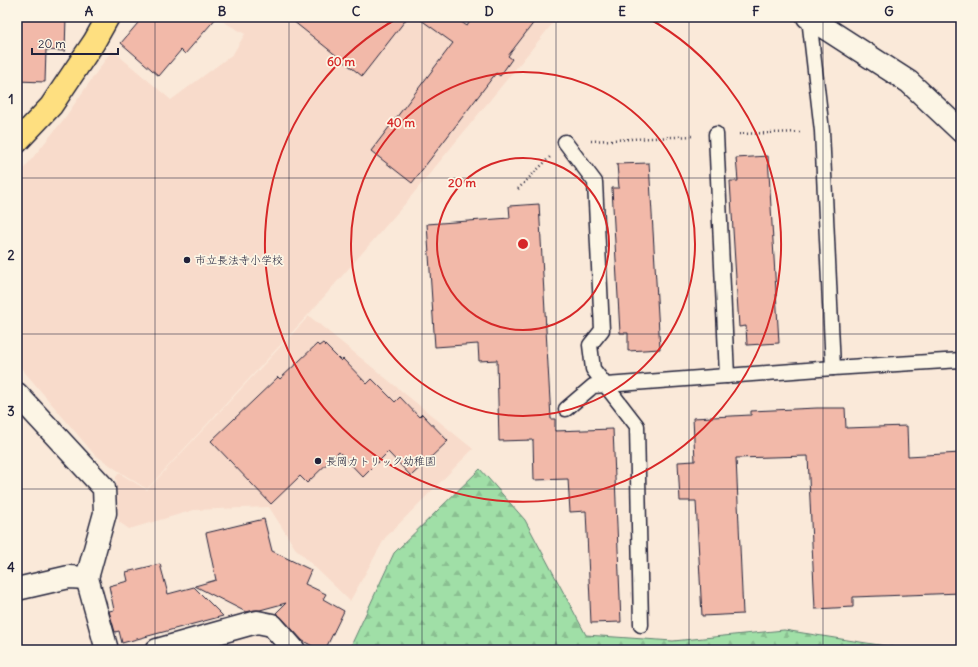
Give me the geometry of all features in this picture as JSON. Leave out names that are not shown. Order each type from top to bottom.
[{"type":"main road","points":[[17,142],[51,106],[94,42],[108,17]]},
{"type":"street","points":[[808,18],[909,82],[961,132]]},
{"type":"street","points":[[17,394],[104,488],[106,513],[88,578],[107,650]]},
{"type":"street","points":[[17,589],[69,577],[88,578]]},
{"type":"street","points":[[157,650],[257,622],[272,625],[294,650]]},
{"type":"lane","points":[[808,18],[822,131],[833,368]]},
{"type":"lane","points":[[716,134],[727,376]]},
{"type":"lane","points":[[565,142],[595,182],[602,330],[590,346],[593,369],[637,426],[641,625]]},
{"type":"lane","points":[[566,409],[593,386],[605,384],[961,360]]},
{"type":"path","points":[[518,189],[565,142],[716,134],[822,131]]},
{"type":"shaded area","name":"市立長法寺小学校","points":[[215,17],[558,17],[404,205],[308,315],[147,489],[94,454],[17,363],[17,177],[64,119],[112,50],[171,100],[233,54],[245,34]]},
{"type":"shaded area","name":"長岡カトリック幼稚園","points":[[309,316],[473,449],[385,538],[350,601],[295,548],[269,507],[194,510],[129,529],[119,522],[116,477],[119,473],[147,490]]},
{"type":"green space","points":[[480,469],[525,520],[586,635],[673,641],[784,630],[911,650],[349,650],[394,553]]},
{"type":"building","points":[[17,17],[66,17],[65,51],[46,50],[45,82],[17,81]]},
{"type":"building","points":[[143,17],[217,17],[185,54],[181,50],[159,76],[121,43]]},
{"type":"building","points":[[288,17],[408,17],[362,76]]},
{"type":"building","points":[[417,17],[454,17],[467,26],[473,17],[538,17],[508,56],[512,59],[500,76],[496,73],[412,183],[371,151],[453,43]]},
{"type":"building","points":[[768,156],[779,343],[747,345],[746,326],[739,327],[730,181],[738,181],[736,158]]},
{"type":"building","points":[[649,163],[660,349],[628,351],[628,333],[620,333],[612,188],[619,188],[617,164]]},
{"type":"building","points":[[539,204],[551,419],[555,419],[555,431],[613,429],[621,622],[591,623],[586,511],[570,512],[568,479],[534,480],[533,440],[499,441],[497,360],[479,361],[478,344],[435,347],[427,224],[510,218],[509,206]]},
{"type":"building","points":[[323,343],[341,361],[343,359],[367,384],[372,379],[395,402],[400,397],[419,417],[422,414],[448,441],[411,476],[388,452],[363,477],[339,452],[307,483],[300,476],[271,504],[211,441],[278,377],[280,379],[317,344],[319,346]]},
{"type":"building","points":[[845,408],[846,428],[907,426],[908,456],[961,453],[961,593],[853,597],[853,607],[815,609],[808,456],[736,458],[743,614],[702,616],[696,501],[680,501],[678,462],[695,461],[693,418],[751,415],[751,411]]},
{"type":"building","points":[[264,519],[272,551],[311,570],[305,584],[326,594],[323,599],[344,611],[325,650],[320,650],[303,641],[276,613],[286,603],[246,612],[195,586],[216,580],[206,533]]},
{"type":"building","points":[[160,564],[168,594],[194,587],[223,616],[122,643],[119,631],[115,632],[109,611],[114,610],[109,586],[128,581],[126,572]]},
{"type":"place","name":"市立長法寺小学校","points":[[187,260]]},
{"type":"place","name":"長岡カトリック幼稚園","points":[[318,461]]}]
